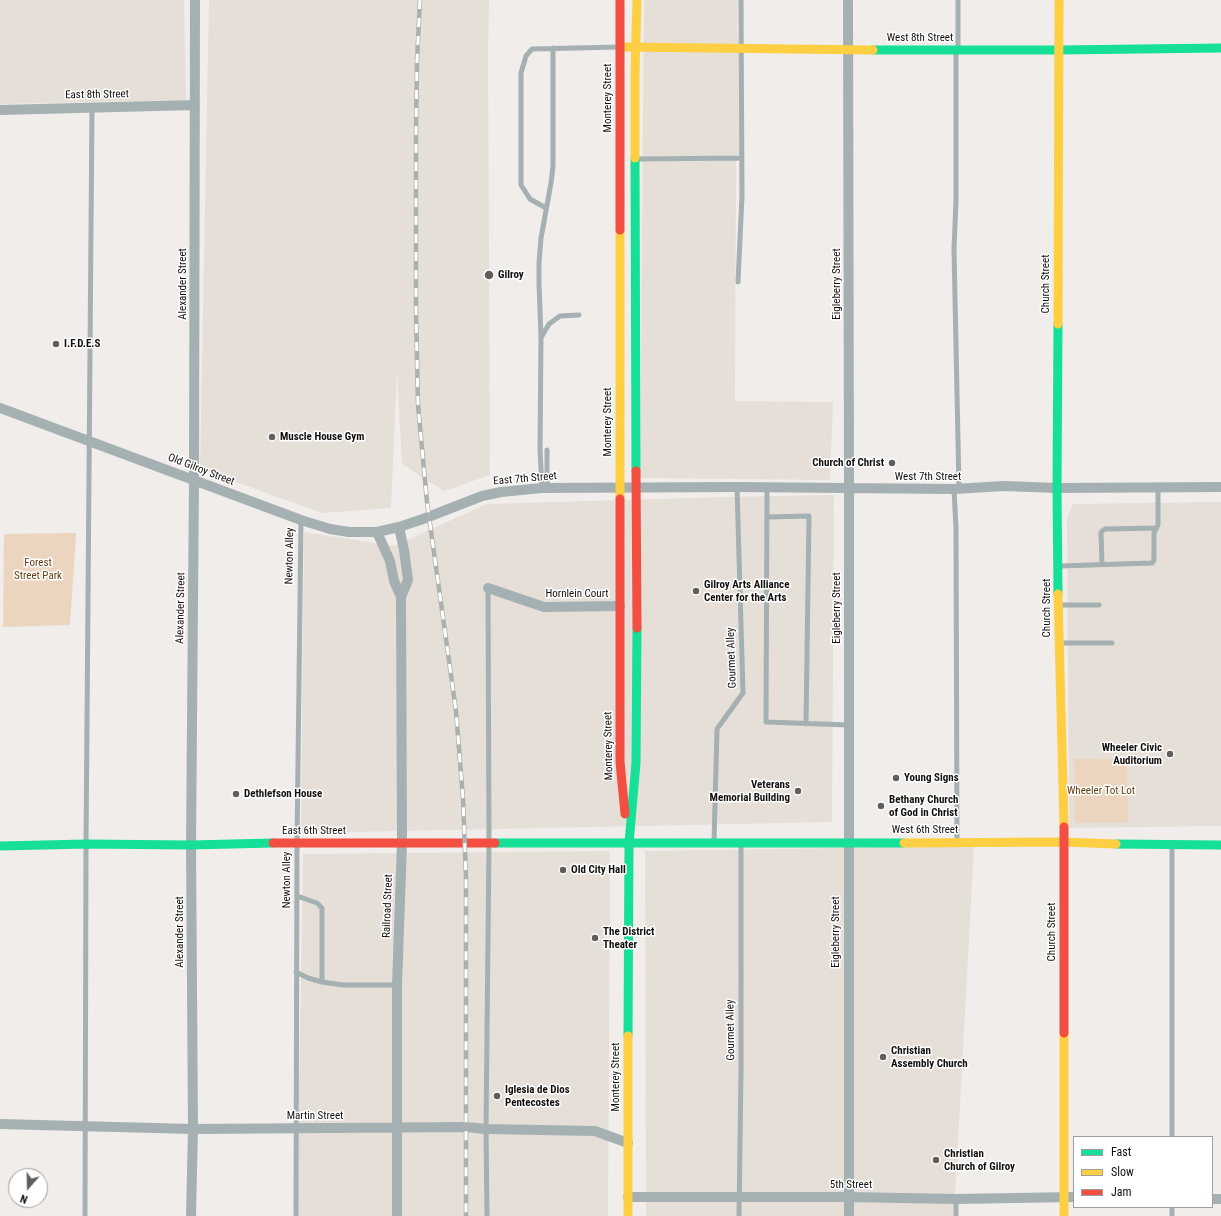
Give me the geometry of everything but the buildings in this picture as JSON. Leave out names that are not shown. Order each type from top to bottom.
[{"type":"street","name":"Alexander Street","points":[[191,1216],[194,1129],[191,845],[194,481],[195,0]]},
{"type":"street","name":"Monterey Street","points":[[620,0],[620,762],[629,843]]},
{"type":"street","name":"Monterey Street","points":[[628,1216],[629,843],[636,763],[637,0]]},
{"type":"street","name":"Eigleberry Street","points":[[848,0],[849,1216]]},
{"type":"street","name":"Church Street","points":[[1059,0],[1057,488],[1069,1197],[1064,1216]]},
{"type":"street","name":"West 8th Street","points":[[620,47],[848,50],[1221,48]]},
{"type":"street","name":"East 8th Street","points":[[0,110],[195,105]]},
{"type":"street","name":"Old Gilroy Street","points":[[0,408],[89,440],[194,481],[330,529],[349,532],[377,532],[399,527]]},
{"type":"street","name":"West 7th Street","points":[[636,488],[736,487],[957,489],[1004,486],[1057,488],[1221,487]]},
{"type":"street","name":"East 7th Street","points":[[399,527],[482,496],[501,492],[544,488],[636,488]]},
{"type":"street","name":"Railroad Street","points":[[397,1216],[397,984],[402,844],[401,597],[408,580],[399,527]]},
{"type":"street","name":"Railroad Street","points":[[377,532],[390,561],[394,581],[401,597]]},
{"type":"street","name":"Hornlein Court","points":[[488,588],[544,607],[620,606]]},
{"type":"street","name":"West 6th Street","points":[[629,843],[1064,842],[1221,845]]},
{"type":"street","name":"East 6th Street","points":[[0,846],[86,844],[629,843]]},
{"type":"street","name":"Martin Street","points":[[0,1124],[194,1129],[472,1128],[595,1131],[628,1143]]},
{"type":"street","name":"5th Street","points":[[628,1197],[849,1197],[956,1199],[1069,1197]]},
{"type":"lane","points":[[738,282],[742,196],[741,0]]},
{"type":"lane","points":[[957,842],[957,379],[954,249],[956,200],[958,0]]},
{"type":"lane","points":[[546,208],[530,199],[521,186],[521,72],[526,56],[532,49],[620,47]]},
{"type":"lane","points":[[544,488],[540,450],[540,263],[541,238],[553,166],[552,48]]},
{"type":"lane","points":[[85,1216],[86,844],[92,107]]},
{"type":"lane","points":[[636,159],[742,158]]},
{"type":"lane","points":[[541,337],[549,324],[560,316],[579,315]]},
{"type":"lane","points":[[544,488],[547,450]]},
{"type":"lane","name":"Gourmet Alley","points":[[714,843],[717,729],[743,693],[736,487]]},
{"type":"lane","points":[[1058,566],[1152,563],[1154,560],[1154,533],[1158,525],[1158,487]]},
{"type":"lane","points":[[767,488],[766,722],[849,725]]},
{"type":"lane","points":[[767,517],[809,516],[806,724]]},
{"type":"lane","name":"Newton Alley","points":[[296,1216],[296,896],[301,520]]},
{"type":"lane","points":[[1102,564],[1102,531],[1105,529],[1156,528]]},
{"type":"lane","points":[[487,1216],[486,1129],[489,843],[488,588]]},
{"type":"lane","points":[[1059,604],[1098,605]]},
{"type":"lane","points":[[1059,643],[1112,643]]},
{"type":"lane","name":"Gourmet Alley","points":[[739,1216],[741,1070],[741,843]]},
{"type":"lane","points":[[1172,844],[1172,1136]]},
{"type":"lane","points":[[296,896],[317,903],[322,908],[322,982]]},
{"type":"lane","points":[[296,972],[308,978],[322,982],[343,985],[397,984]]},
{"type":"lane","points":[[956,1199],[956,1216]]},
{"type":"shaded area","points":[[0,0],[184,0],[186,100],[0,104]]},
{"type":"shaded area","points":[[209,0],[489,0],[490,475],[444,491],[402,464],[397,371],[391,508],[322,513],[200,469]]},
{"type":"shaded area","points":[[644,0],[738,0],[737,31],[741,61],[744,156],[736,155],[735,401],[833,402],[830,480],[640,478]]},
{"type":"shaded area","points":[[834,495],[832,822],[301,833],[304,532],[394,546],[487,504]]},
{"type":"shaded area","points":[[1221,502],[1221,826],[1069,828],[1067,518],[1073,504]]},
{"type":"shaded area","points":[[974,846],[954,1216],[646,1216],[645,851]]},
{"type":"shaded area","points":[[610,851],[608,1216],[297,1216],[303,854]]},
{"type":"green space","name":"Forest Street Park","points":[[76,533],[70,625],[3,627],[4,534]]},
{"type":"green space","name":"Wheeler Tot Lot","points":[[1074,759],[1127,759],[1128,822],[1075,823]]},
{"type":"railway","points":[[420,0],[416,129],[416,312],[418,405],[427,502],[456,711],[463,799],[466,877],[466,1216]]},
{"type":"traffic: fast","points":[[873,50],[1221,48]]},
{"type":"traffic: fast","points":[[635,158],[636,471]]},
{"type":"traffic: fast","points":[[1058,324],[1058,594]]},
{"type":"traffic: fast","points":[[628,1036],[629,843],[636,763],[637,628]]},
{"type":"traffic: fast","points":[[0,846],[273,843]]},
{"type":"traffic: fast","points":[[495,843],[904,843]]},
{"type":"traffic: fast","points":[[1116,844],[1221,845]]},
{"type":"traffic: slow","points":[[635,158],[637,0]]},
{"type":"traffic: slow","points":[[1058,324],[1059,0]]},
{"type":"traffic: slow","points":[[626,47],[873,50]]},
{"type":"traffic: slow","points":[[620,230],[620,499]]},
{"type":"traffic: slow","points":[[1058,594],[1064,827]]},
{"type":"traffic: slow","points":[[904,843],[1064,842],[1116,844]]},
{"type":"traffic: slow","points":[[1064,1033],[1064,1216]]},
{"type":"traffic: slow","points":[[628,1036],[628,1216]]},
{"type":"traffic: jam","points":[[620,0],[620,230]]},
{"type":"traffic: jam","points":[[636,471],[637,628]]},
{"type":"traffic: jam","points":[[620,499],[620,762],[625,814]]},
{"type":"traffic: jam","points":[[1064,827],[1064,1033]]},
{"type":"traffic: jam","points":[[273,843],[495,843]]},
{"type":"place","name":"Gilroy","points":[[489,275]]},
{"type":"place","name":"I.F.D.E.S","points":[[56,344]]},
{"type":"place","name":"Muscle House Gym","points":[[272,437]]},
{"type":"place","name":"Church of Christ","points":[[892,463]]},
{"type":"place","name":"Gilroy Arts Alliance Center for the Arts","points":[[696,591]]},
{"type":"place","name":"Wheeler Civic Auditorium","points":[[1170,754]]},
{"type":"place","name":"Young Signs","points":[[896,778]]},
{"type":"place","name":"Veterans Memorial Building","points":[[798,791]]},
{"type":"place","name":"Dethlefson House","points":[[236,794]]},
{"type":"place","name":"Bethany Church of God in Christ","points":[[881,806]]},
{"type":"place","name":"Old City Hall","points":[[563,870]]},
{"type":"place","name":"The District Theater","points":[[595,938]]},
{"type":"place","name":"Christian Assembly Church","points":[[883,1057]]},
{"type":"place","name":"Iglesia de Dios Pentecostes","points":[[497,1096]]},
{"type":"place","name":"Christian Church of Gilroy","points":[[936,1160]]}]
